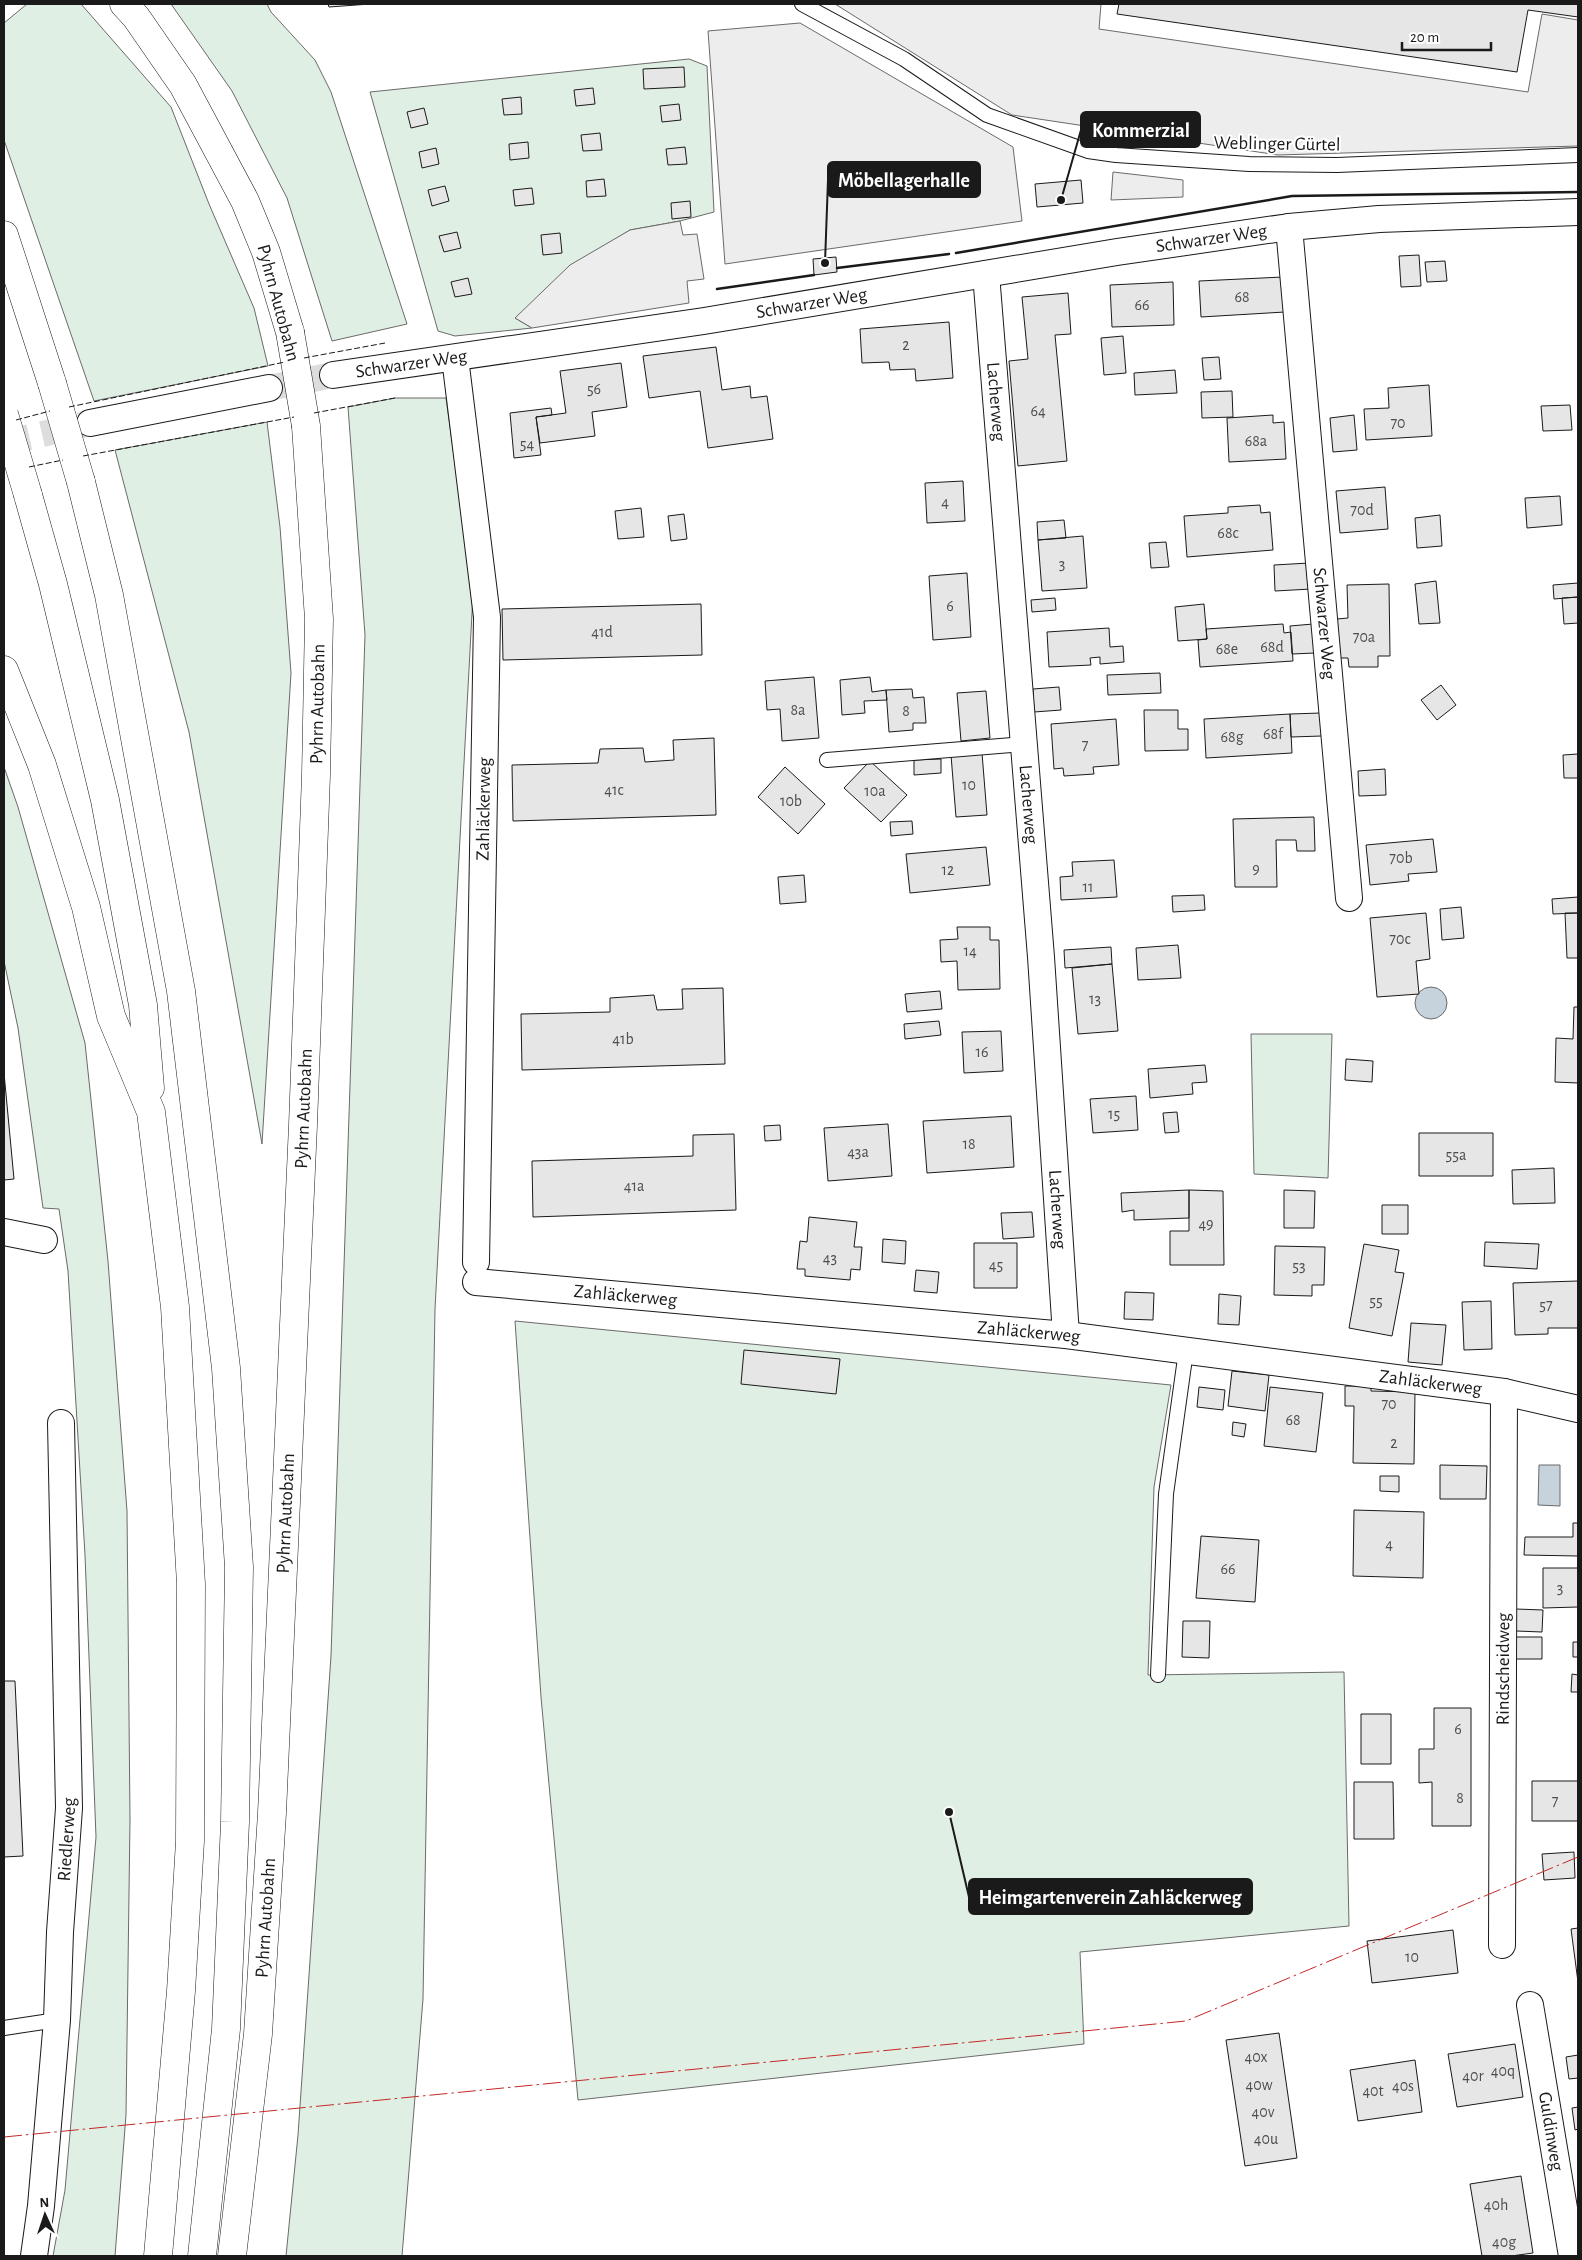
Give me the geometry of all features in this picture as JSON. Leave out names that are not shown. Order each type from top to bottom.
[{"type":"highway","name":"Pyhrn Autobahn","points":[[124,4],[136,17],[183,85],[245,201],[266,252],[290,332],[306,426],[319,619],[316,775],[302,1134],[272,1813],[259,2024],[232,2256]]},
{"type":"highway","points":[[4,235],[52,383],[81,482],[109,595],[181,991],[227,1378],[239,1567],[235,1822],[226,2029],[202,2256]]},
{"type":"highway","points":[[4,414],[53,584],[104,800],[143,1005],[152,1112],[175,1307],[191,1584],[190,1841],[181,1991],[158,2256]]},
{"type":"highway","points":[[4,670],[42,765],[86,907],[110,1016],[152,1112]]},
{"type":"street","name":"Schwarzer Weg","points":[[333,375],[704,321],[1117,252],[1289,227],[1388,219],[1578,212]]},
{"type":"street","name":"Schwarzer Weg","points":[[1289,227],[1349,898]]},
{"type":"street","name":"Lacherweg","points":[[986,274],[1041,957],[1066,1335]]},
{"type":"street","name":"Zahläckerweg","points":[[455,358],[487,616],[476,1272],[1066,1335],[1504,1392],[1578,1409]]},
{"type":"street","points":[[90,423],[269,388]]},
{"type":"street","points":[[4,1232],[44,1240]]},
{"type":"street","name":"Rindscheidweg","points":[[1502,1945],[1504,1392]]},
{"type":"street","name":"Riedlerweg","points":[[34,2256],[42,2196],[57,2020],[60,1932],[69,1808],[61,1423]]},
{"type":"street","name":"Guldinweg","points":[[1530,2005],[1572,2256]]},
{"type":"lane","name":"Weblinger Gürtel","points":[[802,4],[904,59],[987,115],[1088,151],[1125,156],[1249,164],[1337,165],[1578,155]]},
{"type":"lane","points":[[827,760],[1023,744]]},
{"type":"lane","points":[[1158,1675],[1166,1494],[1186,1351]]},
{"type":"lane","points":[[4,2028],[57,2020]]},
{"type":"green space","points":[[27,4],[81,4],[171,107],[209,204],[254,308],[268,366],[94,401],[4,140],[4,23]]},
{"type":"green space","points":[[171,4],[267,4],[271,12],[315,60],[331,92],[407,324],[332,341],[287,198],[232,91]]},
{"type":"green space","points":[[689,59],[707,66],[714,212],[680,221],[630,230],[606,245],[515,318],[532,328],[455,336],[438,331],[370,92]]},
{"type":"green space","points":[[395,398],[446,398],[473,594],[435,1309],[423,1999],[402,2256],[286,2256],[298,2135],[331,1656],[365,635],[348,407]]},
{"type":"green space","points":[[267,422],[280,527],[291,673],[262,1144],[189,732],[115,450]]},
{"type":"green space","points":[[4,767],[18,807],[85,1043],[108,1261],[127,1511],[130,1819],[126,2115],[115,2256],[53,2256],[65,2190],[96,1837],[85,1555],[68,1271],[59,1209],[43,1208],[18,1028],[4,961]]},
{"type":"green space","points":[[1251,1034],[1332,1034],[1328,1178],[1254,1174]]},
{"type":"green space","points":[[515,1321],[1171,1385],[1154,1487],[1148,1675],[1344,1672],[1349,1926],[1080,1952],[1084,2044],[578,2100],[541,1697]]},
{"type":"shaded area","points":[[835,4],[1101,4],[1099,29],[1528,92],[1542,14],[1578,20],[1578,146],[1278,155],[1012,115]]},
{"type":"shaded area","points":[[800,23],[1013,147],[1022,221],[725,264],[708,31]]},
{"type":"shaded area","points":[[1113,172],[1183,180],[1183,197],[1111,200]]},
{"type":"shaded area","points":[[680,221],[683,235],[697,234],[704,279],[687,281],[689,303],[532,328],[515,318],[570,265],[630,230]]},
{"type":"shaded area","points":[[1431,987],[1442,992],[1447,1003],[1442,1014],[1431,1019],[1420,1014],[1415,1003],[1420,992]]},
{"type":"shaded area","points":[[1539,1465],[1560,1465],[1560,1506],[1538,1505]]},
{"type":"building","points":[[328,4],[370,4],[329,7]]},
{"type":"building","points":[[1119,4],[1578,4],[1578,17],[1528,10],[1517,72],[1117,14]]},
{"type":"building","points":[[684,67],[685,87],[644,89],[643,69]]},
{"type":"building","points":[[593,88],[595,104],[576,106],[574,90]]},
{"type":"building","points":[[521,97],[522,114],[504,115],[502,99]]},
{"type":"building","points":[[679,104],[681,120],[662,122],[660,106]]},
{"type":"building","points":[[424,108],[428,124],[411,128],[407,112]]},
{"type":"building","points":[[600,133],[602,150],[583,151],[581,135]]},
{"type":"building","points":[[528,142],[529,158],[510,160],[509,144]]},
{"type":"building","points":[[685,147],[687,164],[668,165],[666,149]]},
{"type":"building","points":[[436,148],[439,164],[422,168],[419,152]]},
{"type":"building","points":[[604,179],[606,196],[587,197],[586,181]]},
{"type":"building","points":[[1081,180],[1083,203],[1037,207],[1035,184]]},
{"type":"building","points":[[445,186],[449,201],[432,206],[428,190]]},
{"type":"building","points":[[532,188],[534,204],[515,206],[513,190]]},
{"type":"building","points":[[690,201],[691,217],[672,219],[671,203]]},
{"type":"building","points":[[457,232],[461,248],[444,252],[439,236]]},
{"type":"building","points":[[560,233],[562,253],[543,255],[541,235]]},
{"type":"building","points":[[1419,255],[1421,286],[1401,287],[1399,256]]},
{"type":"building","points":[[836,257],[837,272],[814,275],[813,259]]},
{"type":"building","points":[[1445,261],[1447,281],[1427,282],[1425,262]]},
{"type":"building","points":[[1283,277],[1285,312],[1201,317],[1199,281]]},
{"type":"building","points":[[468,278],[472,294],[455,297],[451,282]]},
{"type":"building","points":[[1173,282],[1174,325],[1112,327],[1110,285]]},
{"type":"building","points":[[1068,293],[1071,334],[1055,335],[1067,461],[1018,466],[1009,361],[1028,359],[1022,297]]},
{"type":"building","points":[[949,322],[953,378],[916,381],[915,369],[890,370],[889,362],[862,363],[860,329]]},
{"type":"building","points":[[1123,336],[1126,373],[1104,375],[1101,338]]},
{"type":"building","points":[[716,347],[722,390],[750,386],[751,398],[767,396],[773,439],[708,448],[700,391],[649,398],[643,356]]},
{"type":"building","points":[[1219,357],[1221,379],[1204,380],[1202,358]]},
{"type":"building","points":[[621,363],[627,407],[592,412],[595,436],[540,443],[536,417],[566,413],[560,371]]},
{"type":"building","points":[[1175,370],[1177,393],[1135,395],[1134,373]]},
{"type":"building","points":[[1429,385],[1432,436],[1366,440],[1364,409],[1389,408],[1388,388]]},
{"type":"building","points":[[1232,391],[1233,417],[1202,418],[1201,392]]},
{"type":"building","points":[[1570,405],[1572,430],[1543,431],[1541,406]]},
{"type":"building","points":[[551,408],[552,415],[536,417],[541,455],[514,458],[510,413]]},
{"type":"building","points":[[1273,415],[1273,423],[1284,422],[1286,459],[1229,462],[1227,418]]},
{"type":"building","points":[[1354,415],[1357,450],[1333,452],[1330,418]]},
{"type":"building","points":[[963,481],[965,521],[927,523],[925,483]]},
{"type":"building","points":[[1385,487],[1388,529],[1340,533],[1336,491]]},
{"type":"building","points":[[1560,496],[1562,525],[1527,528],[1525,498]]},
{"type":"building","points":[[1260,505],[1261,513],[1270,512],[1273,550],[1187,557],[1184,516],[1228,513],[1228,507]]},
{"type":"building","points":[[641,508],[644,537],[618,539],[615,511]]},
{"type":"building","points":[[684,514],[687,539],[671,541],[668,516]]},
{"type":"building","points":[[1440,515],[1442,546],[1417,548],[1415,518]]},
{"type":"building","points":[[1064,520],[1066,538],[1038,540],[1037,522]]},
{"type":"building","points":[[1083,536],[1087,588],[1042,591],[1038,540]]},
{"type":"building","points":[[1166,542],[1169,567],[1151,568],[1149,543]]},
{"type":"building","points":[[1309,563],[1311,589],[1275,591],[1274,565]]},
{"type":"building","points":[[967,573],[971,637],[933,640],[929,576]]},
{"type":"building","points":[[1436,581],[1440,623],[1419,624],[1415,584]]},
{"type":"building","points":[[1578,583],[1578,597],[1554,599],[1553,585]]},
{"type":"building","points":[[1389,584],[1390,656],[1378,656],[1378,667],[1349,667],[1348,658],[1338,658],[1337,619],[1348,618],[1347,585]]},
{"type":"building","points":[[1578,597],[1578,623],[1564,624],[1562,598]]},
{"type":"building","points":[[1055,598],[1056,610],[1032,612],[1031,600]]},
{"type":"building","points":[[701,604],[702,655],[503,660],[502,609]]},
{"type":"building","points":[[1204,604],[1207,639],[1178,641],[1175,607]]},
{"type":"building","points":[[1283,624],[1284,633],[1291,632],[1293,661],[1200,667],[1198,640],[1207,639],[1206,629]]},
{"type":"building","points":[[1313,624],[1315,653],[1292,654],[1290,626]]},
{"type":"building","points":[[1109,628],[1110,647],[1123,646],[1124,662],[1100,664],[1100,657],[1090,658],[1091,665],[1049,667],[1047,632]]},
{"type":"building","points":[[1160,673],[1161,693],[1108,695],[1107,675]]},
{"type":"building","points":[[814,677],[819,738],[782,741],[780,709],[767,710],[765,681]]},
{"type":"building","points":[[870,677],[872,692],[886,690],[887,700],[864,701],[865,713],[842,715],[840,680]]},
{"type":"building","points":[[1441,685],[1456,705],[1437,720],[1421,700]]},
{"type":"building","points":[[1059,687],[1061,710],[1034,712],[1033,689]]},
{"type":"building","points":[[912,689],[913,698],[924,697],[926,723],[913,723],[913,730],[889,732],[886,690]]},
{"type":"building","points":[[986,691],[990,738],[961,741],[957,693]]},
{"type":"building","points":[[1144,710],[1178,710],[1178,729],[1188,729],[1188,750],[1145,751]]},
{"type":"building","points":[[1321,713],[1322,736],[1291,737],[1290,714]]},
{"type":"building","points":[[1290,714],[1292,753],[1206,758],[1204,719]]},
{"type":"building","points":[[1116,719],[1119,765],[1093,767],[1094,774],[1064,776],[1063,768],[1054,769],[1051,724]]},
{"type":"building","points":[[714,738],[716,815],[513,821],[512,765],[598,763],[600,749],[643,748],[645,762],[674,760],[673,740]]},
{"type":"building","points":[[982,753],[987,815],[956,817],[951,755]]},
{"type":"building","points":[[1578,754],[1578,778],[1564,778],[1563,755]]},
{"type":"building","points":[[941,759],[941,773],[914,775],[914,760]]},
{"type":"building","points":[[870,761],[907,795],[881,822],[844,788]]},
{"type":"building","points":[[785,767],[825,804],[798,834],[758,797]]},
{"type":"building","points":[[1385,769],[1386,795],[1359,796],[1358,771]]},
{"type":"building","points":[[1314,817],[1315,851],[1297,851],[1296,840],[1276,840],[1277,887],[1235,887],[1233,819]]},
{"type":"building","points":[[912,821],[913,834],[891,836],[890,822]]},
{"type":"building","points":[[1433,839],[1437,872],[1408,874],[1409,881],[1370,885],[1366,845]]},
{"type":"building","points":[[986,847],[990,885],[910,893],[906,854]]},
{"type":"building","points":[[1114,860],[1117,897],[1061,900],[1060,877],[1073,876],[1072,862]]},
{"type":"building","points":[[804,875],[806,902],[780,904],[778,877]]},
{"type":"building","points":[[1204,895],[1205,910],[1173,912],[1172,896]]},
{"type":"building","points":[[1578,897],[1578,913],[1553,914],[1552,899]]},
{"type":"building","points":[[1461,907],[1464,938],[1442,940],[1440,909]]},
{"type":"building","points":[[1426,913],[1430,959],[1416,961],[1419,994],[1377,997],[1370,918]]},
{"type":"building","points":[[1565,913],[1578,913],[1578,958],[1567,958]]},
{"type":"building","points":[[957,927],[990,927],[990,940],[999,940],[1000,989],[958,990],[957,961],[941,962],[940,940],[958,939]]},
{"type":"building","points":[[1178,945],[1181,978],[1138,980],[1136,948]]},
{"type":"building","points":[[1111,947],[1112,964],[1065,968],[1064,950]]},
{"type":"building","points":[[1112,964],[1118,1031],[1078,1034],[1072,968]]},
{"type":"building","points":[[723,988],[725,1064],[522,1070],[521,1014],[610,1012],[610,998],[654,995],[657,1010],[683,1009],[682,989]]},
{"type":"building","points":[[940,991],[942,1009],[907,1012],[905,994]]},
{"type":"building","points":[[1574,1007],[1578,1007],[1578,1083],[1555,1082],[1556,1038],[1573,1039]]},
{"type":"building","points":[[939,1021],[941,1035],[905,1039],[904,1024]]},
{"type":"building","points":[[1001,1031],[1003,1071],[964,1073],[962,1032]]},
{"type":"building","points":[[1346,1059],[1373,1061],[1372,1082],[1345,1080]]},
{"type":"building","points":[[1205,1065],[1207,1082],[1192,1083],[1193,1094],[1150,1098],[1148,1069]]},
{"type":"building","points":[[4,1073],[14,1179],[4,1180]]},
{"type":"building","points":[[1136,1096],[1138,1130],[1093,1133],[1090,1099]]},
{"type":"building","points":[[1177,1112],[1179,1132],[1165,1133],[1163,1113]]},
{"type":"building","points":[[1011,1116],[1014,1167],[927,1173],[923,1121]]},
{"type":"building","points":[[888,1124],[892,1176],[828,1181],[824,1128]]},
{"type":"building","points":[[780,1125],[781,1140],[765,1141],[764,1126]]},
{"type":"building","points":[[1419,1133],[1493,1133],[1493,1176],[1419,1176]]},
{"type":"building","points":[[734,1134],[736,1210],[533,1217],[532,1161],[693,1156],[693,1135]]},
{"type":"building","points":[[1554,1168],[1555,1203],[1513,1204],[1512,1170]]},
{"type":"building","points":[[1189,1190],[1223,1191],[1224,1265],[1170,1265],[1170,1231],[1189,1231]]},
{"type":"building","points":[[1189,1190],[1189,1218],[1134,1220],[1134,1210],[1122,1212],[1121,1193]]},
{"type":"building","points":[[1284,1190],[1315,1191],[1314,1228],[1284,1228]]},
{"type":"building","points":[[1382,1205],[1408,1205],[1408,1234],[1382,1234]]},
{"type":"building","points":[[1032,1212],[1034,1237],[1003,1239],[1001,1213]]},
{"type":"building","points":[[809,1217],[857,1222],[854,1247],[862,1247],[860,1270],[851,1269],[850,1280],[805,1276],[805,1269],[797,1269],[800,1241],[807,1242]]},
{"type":"building","points":[[883,1239],[906,1241],[905,1264],[882,1262]]},
{"type":"building","points":[[1485,1242],[1539,1244],[1537,1269],[1484,1266]]},
{"type":"building","points":[[974,1243],[1017,1243],[1017,1288],[974,1288]]},
{"type":"building","points":[[1364,1244],[1399,1250],[1395,1272],[1404,1273],[1392,1336],[1349,1328]]},
{"type":"building","points":[[1275,1246],[1325,1247],[1324,1285],[1312,1285],[1312,1296],[1274,1295]]},
{"type":"building","points":[[916,1270],[939,1272],[937,1293],[914,1291]]},
{"type":"building","points":[[1578,1281],[1578,1328],[1548,1328],[1548,1334],[1515,1335],[1513,1283]]},
{"type":"building","points":[[1125,1292],[1154,1293],[1153,1320],[1124,1319]]},
{"type":"building","points":[[1219,1294],[1241,1296],[1239,1325],[1218,1324]]},
{"type":"building","points":[[1491,1301],[1492,1349],[1464,1350],[1462,1302]]},
{"type":"building","points":[[1411,1323],[1446,1325],[1442,1365],[1408,1362]]},
{"type":"building","points":[[744,1350],[840,1359],[836,1394],[741,1384]]},
{"type":"building","points":[[1232,1371],[1269,1375],[1265,1411],[1228,1406]]},
{"type":"building","points":[[1345,1386],[1371,1386],[1371,1391],[1415,1392],[1414,1464],[1353,1463],[1354,1406],[1345,1406]]},
{"type":"building","points":[[1199,1387],[1225,1390],[1223,1410],[1197,1407]]},
{"type":"building","points":[[1270,1387],[1323,1393],[1316,1452],[1264,1446]]},
{"type":"building","points":[[1233,1422],[1246,1424],[1244,1437],[1232,1435]]},
{"type":"building","points":[[1440,1465],[1487,1466],[1486,1499],[1440,1499]]},
{"type":"building","points":[[1380,1476],[1399,1476],[1399,1492],[1380,1491]]},
{"type":"building","points":[[1354,1510],[1424,1512],[1423,1578],[1353,1576]]},
{"type":"building","points":[[1573,1523],[1578,1523],[1578,1556],[1524,1555],[1525,1537],[1573,1537]]},
{"type":"building","points":[[1201,1536],[1259,1540],[1255,1602],[1196,1598]]},
{"type":"building","points":[[1543,1568],[1578,1568],[1578,1607],[1543,1608]]},
{"type":"building","points":[[1516,1609],[1543,1610],[1542,1632],[1516,1631]]},
{"type":"building","points":[[1183,1621],[1210,1621],[1209,1658],[1182,1657]]},
{"type":"building","points":[[1515,1637],[1542,1637],[1542,1659],[1515,1659]]},
{"type":"building","points":[[1573,1642],[1578,1642],[1578,1657],[1573,1657]]},
{"type":"building","points":[[1572,1674],[1578,1675],[1578,1692],[1571,1692]]},
{"type":"building","points":[[4,1681],[15,1681],[23,1856],[4,1857]]},
{"type":"building","points":[[1434,1708],[1471,1708],[1471,1826],[1432,1826],[1432,1782],[1419,1783],[1419,1749],[1434,1749]]},
{"type":"building","points":[[1361,1714],[1391,1714],[1391,1764],[1361,1764]]},
{"type":"building","points":[[1532,1781],[1578,1781],[1578,1821],[1532,1821]]},
{"type":"building","points":[[1354,1782],[1393,1782],[1394,1839],[1354,1839]]},
{"type":"building","points":[[1574,1852],[1575,1878],[1544,1880],[1542,1854]]},
{"type":"building","points":[[1578,1928],[1578,1982],[1571,1929]]},
{"type":"building","points":[[1453,1930],[1458,1973],[1372,1983],[1367,1941]]},
{"type":"building","points":[[1279,2033],[1297,2158],[1245,2166],[1226,2040]]},
{"type":"building","points":[[1515,2044],[1523,2097],[1457,2107],[1448,2054]]},
{"type":"building","points":[[1578,2055],[1578,2078],[1569,2079],[1566,2057]]},
{"type":"building","points":[[1415,2060],[1422,2112],[1358,2121],[1350,2070]]},
{"type":"building","points":[[1578,2107],[1578,2129],[1575,2130],[1572,2108]]},
{"type":"building","points":[[1521,2176],[1533,2253],[1511,2256],[1482,2256],[1470,2184]]},
{"type":"tunnel","points":[[269,388],[333,375]]},
{"type":"tunnel","points":[[4,443],[86,424]]},
{"type":"fence","points":[[304,358],[385,343]]},
{"type":"fence","points":[[69,407],[285,362]]},
{"type":"fence","points":[[314,413],[395,398]]},
{"type":"fence","points":[[16,420],[50,411]]},
{"type":"fence","points":[[83,456],[294,417]]},
{"type":"fence","points":[[29,467],[63,460]]},
{"type":"wall","points":[[956,253],[1292,196],[1578,192]]},
{"type":"wall","points":[[837,268],[949,254]]},
{"type":"wall","points":[[717,289],[814,275]]},
{"type":"power","points":[[4,2137],[1186,2021],[1578,1857]]},
{"type":"place","name":"Kommerzial","points":[[1061,200]]},
{"type":"place","name":"Möbellagerhalle","points":[[825,263]]},
{"type":"place","name":"Heimgartenverein Zahläckerweg","points":[[949,1812]]}]
